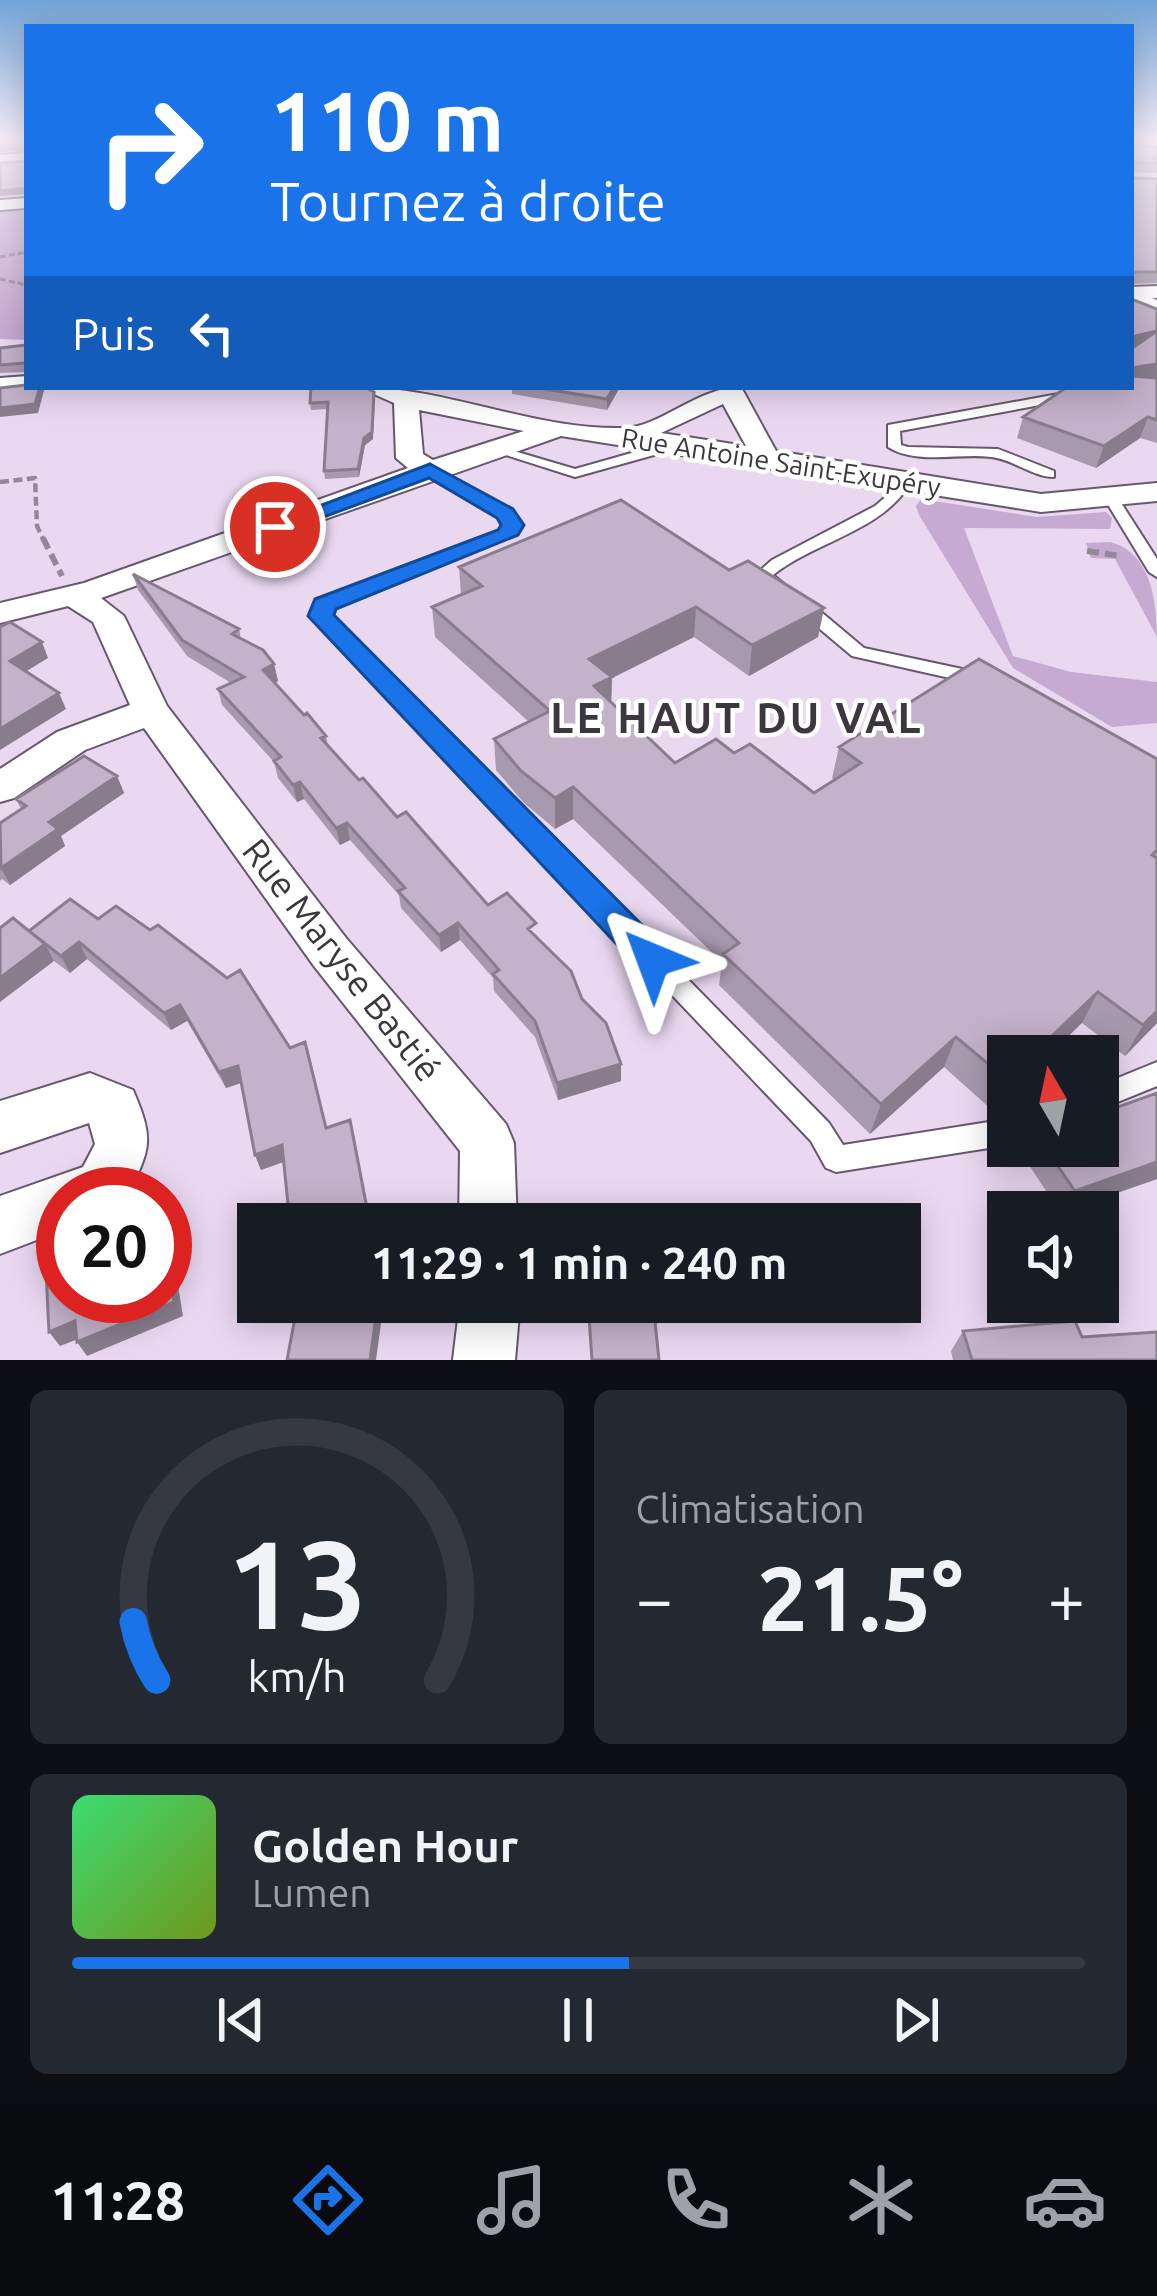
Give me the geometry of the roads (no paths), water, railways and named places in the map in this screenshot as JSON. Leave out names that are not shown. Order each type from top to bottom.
[{"type":"street","name":"Rue Antoine Saint-Exupéry","points":[[379,390],[560,428],[1040,503],[1157,492]]},
{"type":"street","points":[[630,437],[726,390]]},
{"type":"street","points":[[729,390],[766,457]]},
{"type":"street","points":[[406,399],[410,458],[430,470]]},
{"type":"street","points":[[0,613],[236,542],[560,428]]},
{"type":"street","name":"Rue Maryse Bastié","points":[[72,595],[107,616],[151,710],[330,952],[487,1143],[488,1203]]},
{"type":"street","points":[[0,788],[71,741],[151,710]]},
{"type":"street","points":[[0,1127],[90,1098],[114,1108],[123,1147],[112,1167]]},
{"type":"street","points":[[0,1226],[36,1212]]},
{"type":"street","points":[[484,1360],[491,1323]]},
{"type":"lane","points":[[1049,474],[998,453],[906,451],[895,447],[893,428],[1080,394]]},
{"type":"lane","points":[[494,449],[575,473],[679,443]]},
{"type":"lane","points":[[430,470],[505,514],[513,525],[507,535],[324,604],[321,616],[820,1132],[836,1160],[987,1135]]},
{"type":"lane","points":[[903,484],[890,503],[781,557],[763,575],[848,639],[858,652],[958,671],[998,686]]},
{"type":"lane","points":[[1112,498],[1157,572]]},
{"type":"lane","points":[[1119,1089],[1157,1074]]},
{"type":"district","name":"LE HAUT DU VAL","points":[[737,718]]}]
